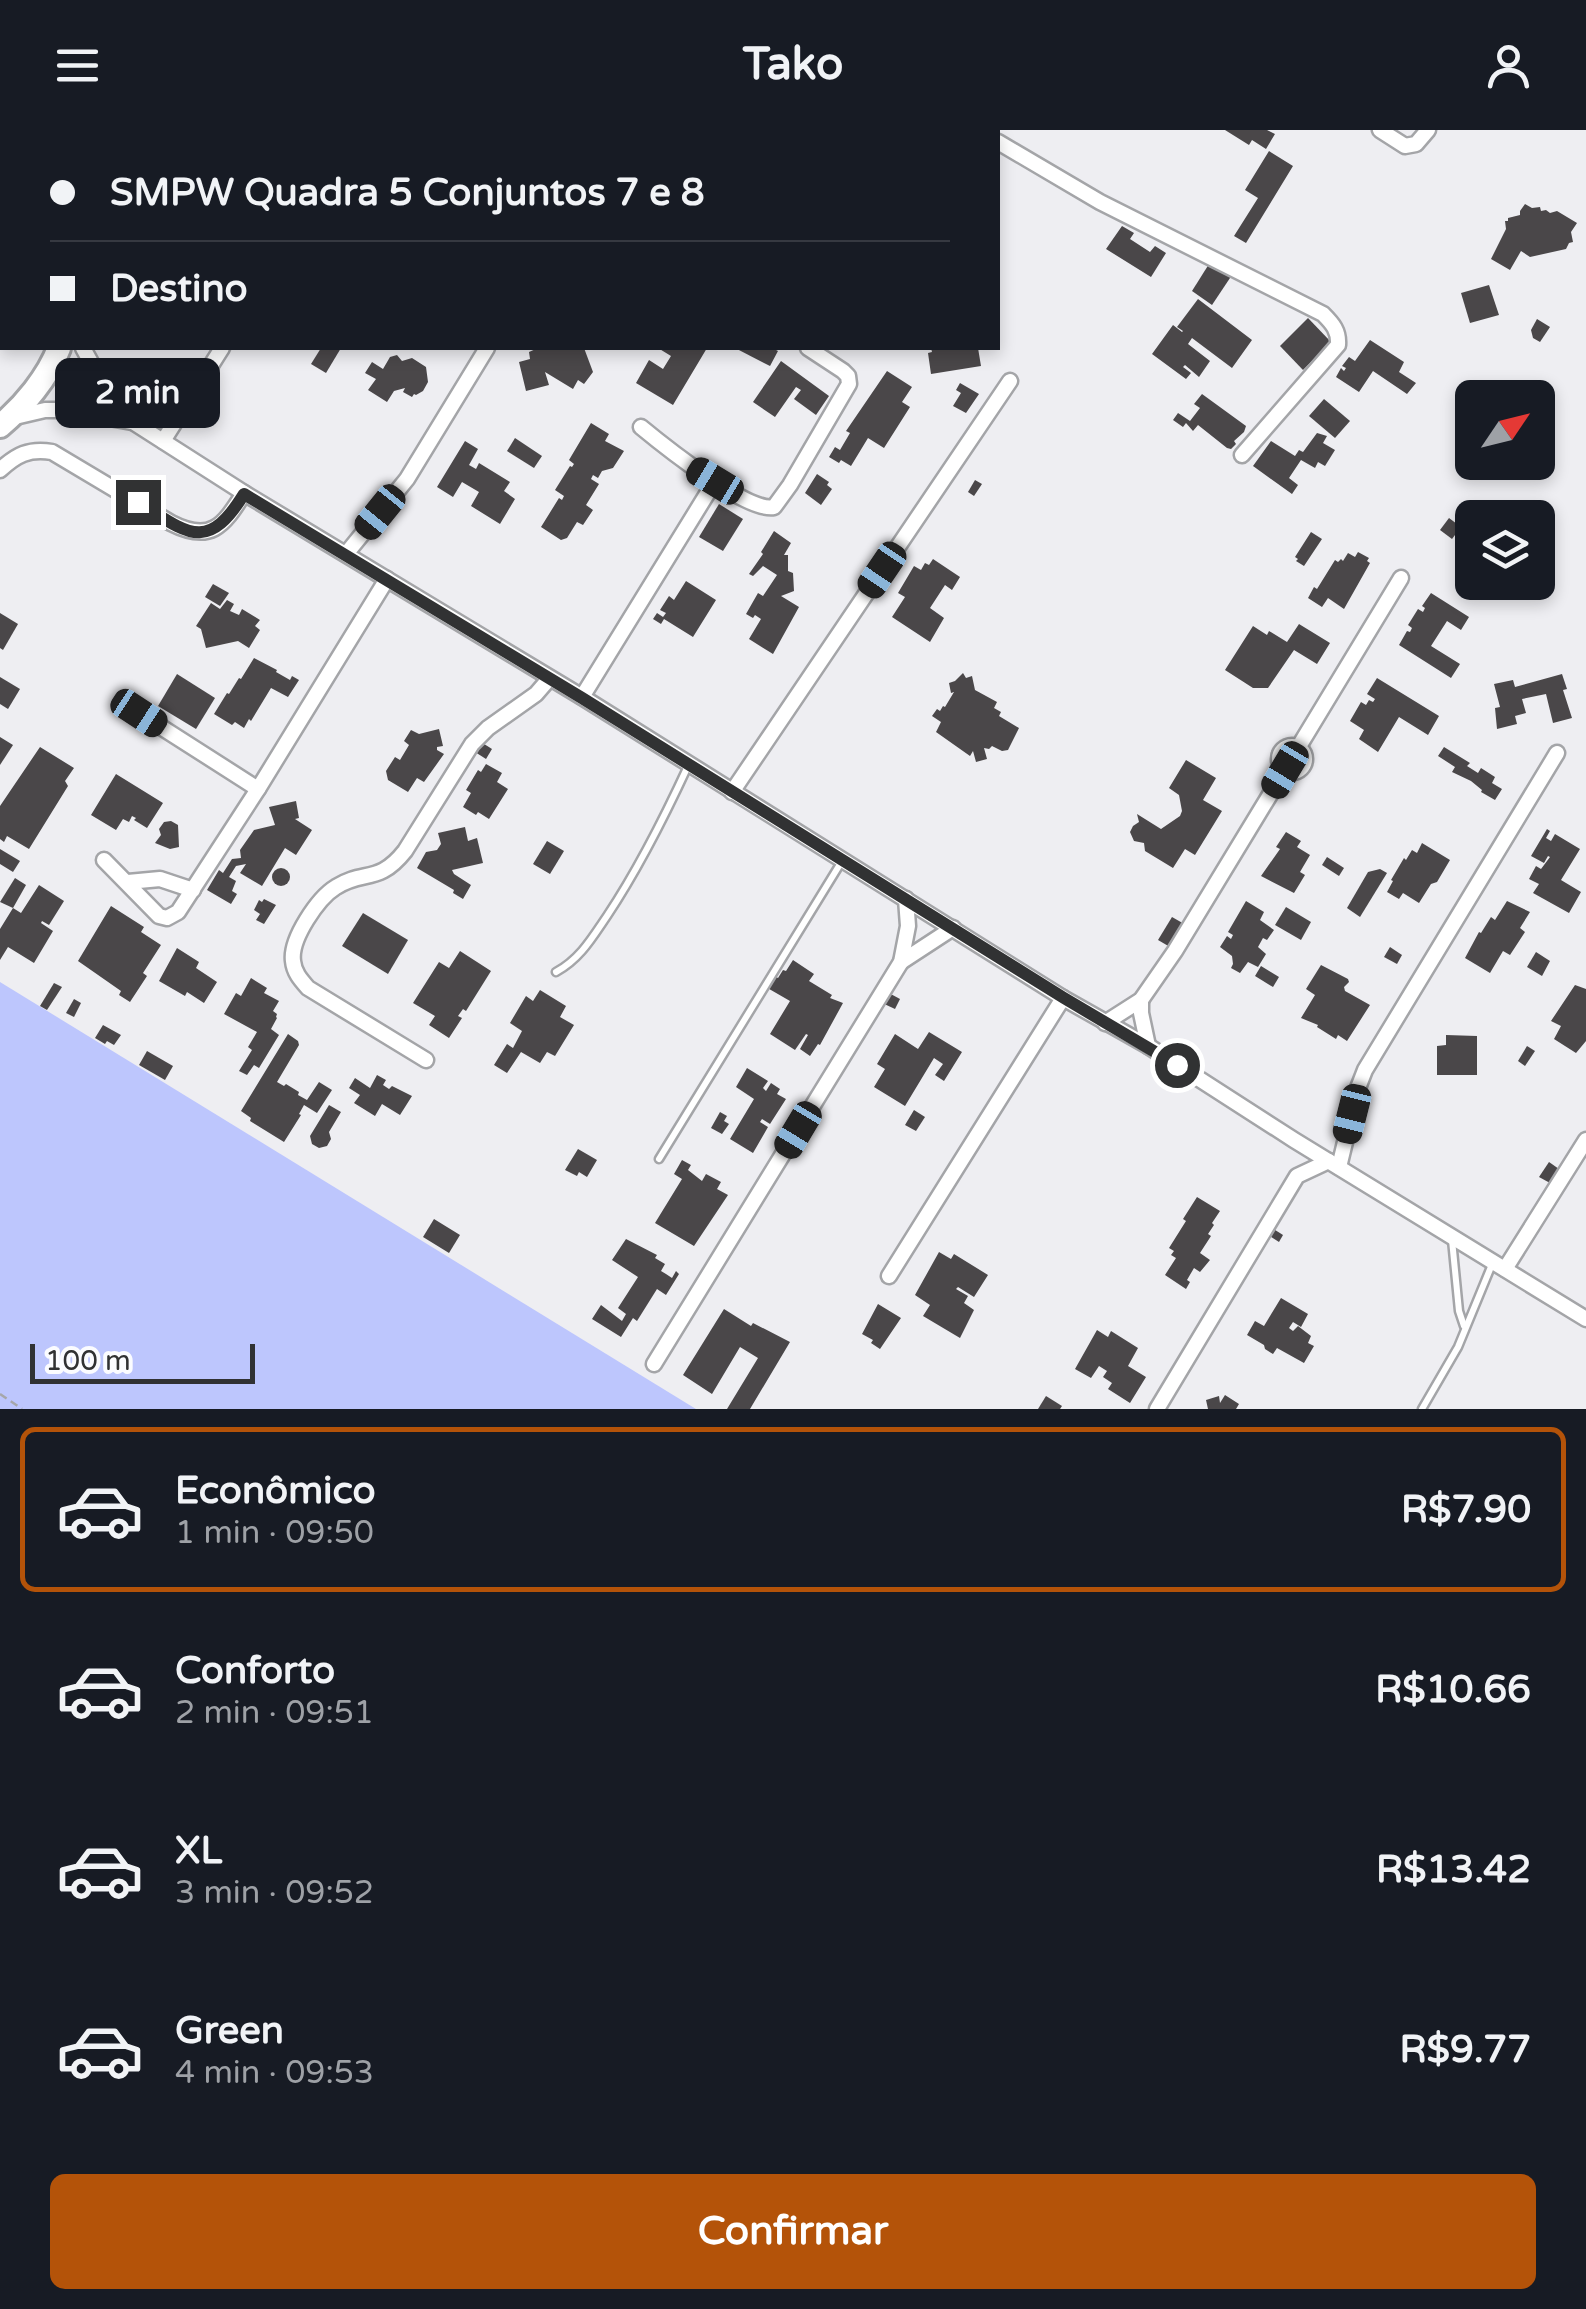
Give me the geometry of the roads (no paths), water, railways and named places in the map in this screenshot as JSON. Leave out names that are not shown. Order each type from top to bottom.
[{"type":"main road","points":[[5,422],[37,387],[58,350]]},
{"type":"street","points":[[1380,130],[1404,146],[1416,144],[1428,130]]},
{"type":"street","points":[[1000,143],[1100,202],[1323,314],[1333,324],[1338,345],[1242,454]]},
{"type":"street","points":[[84,350],[109,395],[132,422],[1586,1319]]},
{"type":"street","points":[[163,442],[221,350]]},
{"type":"street","points":[[346,554],[407,478],[487,350]]},
{"type":"street","points":[[641,427],[688,465],[765,509],[774,507],[850,384],[844,371],[811,350]]},
{"type":"street","points":[[732,792],[1010,380]]},
{"type":"street","points":[[5,422],[44,410],[132,422]]},
{"type":"street","points":[[0,470],[25,452],[52,452],[171,523],[200,534],[218,526],[244,494]]},
{"type":"street","points":[[582,698],[715,481]]},
{"type":"street","points":[[1105,1023],[1141,1000],[1175,950],[1285,770],[1280,762],[1281,752],[1289,746],[1298,748],[1401,578]]},
{"type":"street","points":[[104,860],[159,916],[167,918],[178,912],[388,579]]},
{"type":"street","points":[[426,1060],[308,988],[296,974],[293,962],[296,938],[331,890],[392,866],[472,744],[536,694],[549,679]]},
{"type":"street","points":[[139,713],[258,789]]},
{"type":"street","points":[[1334,1164],[1365,1070],[1557,753]]},
{"type":"street","points":[[128,882],[160,879],[193,890]]},
{"type":"street","points":[[654,1364],[900,962],[908,926],[906,898]]},
{"type":"street","points":[[900,962],[953,928]]},
{"type":"street","points":[[889,1276],[1064,998]]},
{"type":"street","points":[[1141,1000],[1148,1046]]},
{"type":"street","points":[[1157,1409],[1297,1176],[1294,1140]]},
{"type":"street","points":[[1499,1265],[1586,1140]]},
{"type":"street","points":[[1297,1176],[1334,1164]]},
{"type":"lane","points":[[556,972],[582,953],[638,870],[688,765]]},
{"type":"lane","points":[[660,1158],[843,860]]},
{"type":"lane","points":[[1452,1236],[1464,1328]]},
{"type":"lane","points":[[1422,1409],[1499,1265]]}]
